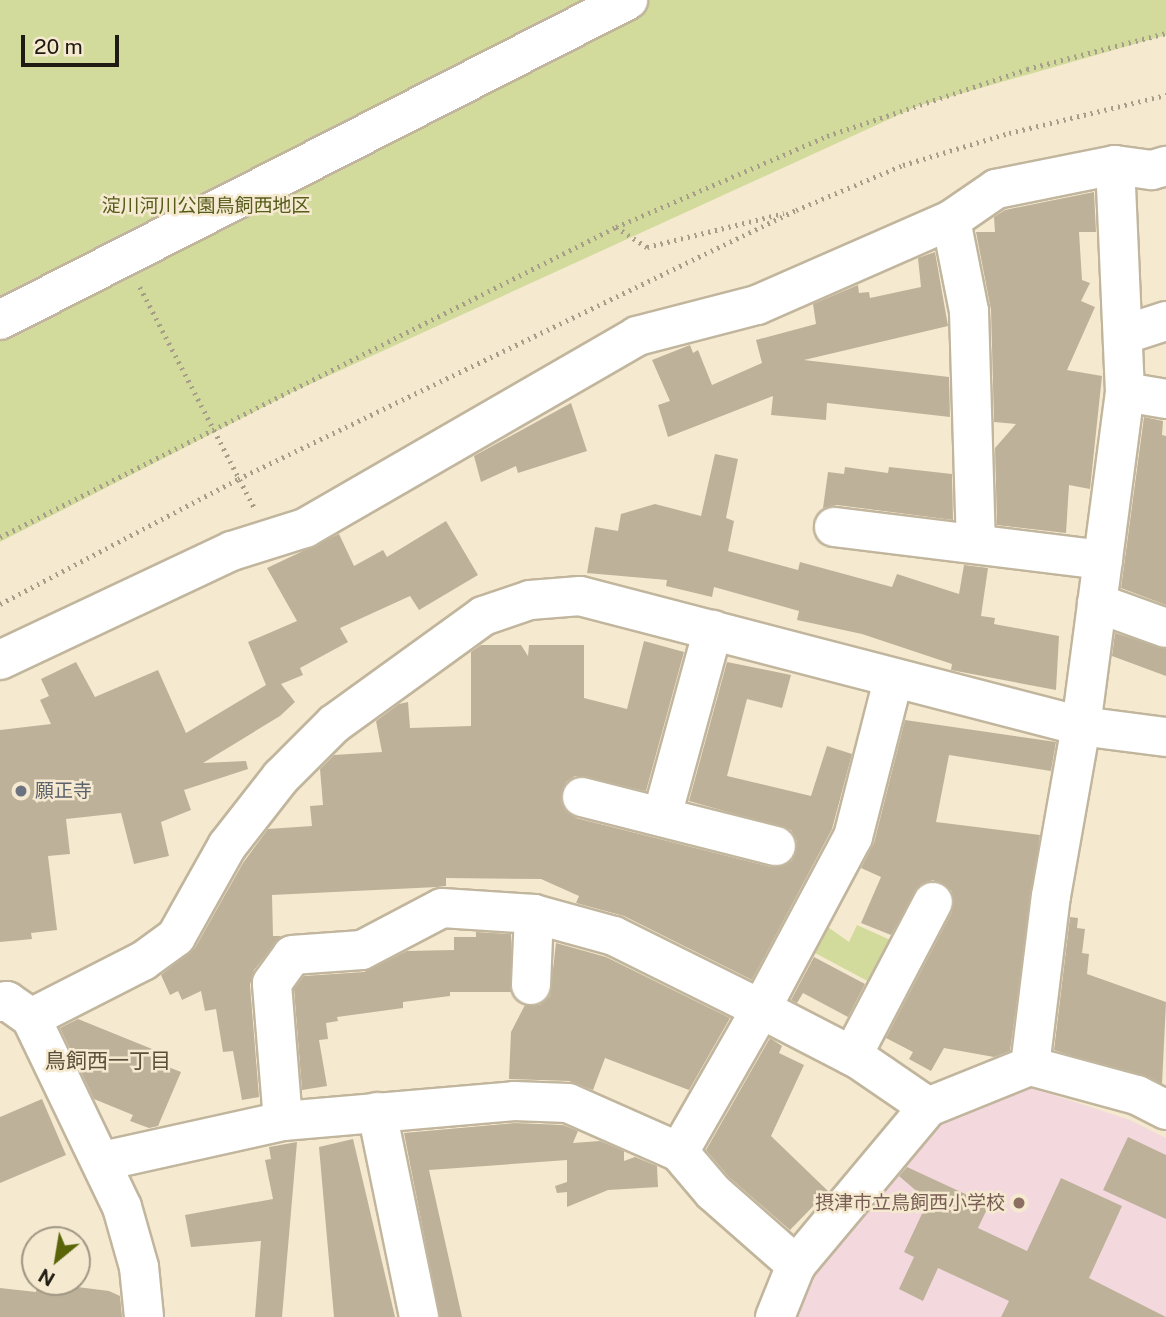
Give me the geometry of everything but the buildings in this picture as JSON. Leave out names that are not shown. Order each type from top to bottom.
[{"type":"street","points":[[0,320],[628,0]]},
{"type":"street","points":[[1030,1066],[1051,896],[1081,726],[1125,392],[1126,334],[1115,166]]},
{"type":"street","points":[[0,660],[232,551],[305,528],[638,335],[757,306],[951,220],[996,190],[1115,166],[1152,170],[1166,166]]},
{"type":"street","points":[[951,220],[969,311],[976,544]]},
{"type":"street","points":[[1126,334],[1166,320]]},
{"type":"street","points":[[1125,392],[1166,399]]},
{"type":"street","points":[[834,527],[1103,559]]},
{"type":"street","points":[[144,1317],[139,1267],[122,1207],[103,1161],[15,1010],[143,961],[176,937],[228,846],[281,777],[334,724],[483,617],[530,600],[580,596],[893,680],[1081,726],[1166,737]]},
{"type":"street","points":[[1097,603],[1166,628]]},
{"type":"street","points":[[662,816],[713,631]]},
{"type":"street","points":[[678,1152],[761,1009],[853,837],[893,680]]},
{"type":"street","points":[[582,797],[776,846]]},
{"type":"street","points":[[852,1056],[933,902]]},
{"type":"street","points":[[283,1122],[272,983],[292,955],[362,950],[442,908],[534,914],[614,936],[852,1056],[928,1107]]},
{"type":"street","points":[[531,985],[534,914]]},
{"type":"street","points":[[775,1317],[796,1265],[928,1107],[1030,1066],[1137,1095],[1166,1110]]},
{"type":"street","points":[[103,1161],[283,1122],[514,1101],[568,1103],[678,1152],[713,1192],[796,1265]]},
{"type":"street","points":[[377,1112],[419,1317]]},
{"type":"path","points":[[0,537],[215,432],[616,227],[827,136],[1027,69],[1166,33]]},
{"type":"path","points":[[0,604],[238,478],[796,210],[903,165],[1009,133],[1166,95]]},
{"type":"path","points":[[616,227],[647,247],[796,210]]},
{"type":"path","points":[[123,255],[238,478],[272,538]]},
{"type":"shaded area","name":"摂津市立鳥飼西小学校","points":[[1029,1087],[1130,1120],[1166,1138],[1166,1317],[796,1317],[814,1268],[943,1122]]},
{"type":"green space","name":"淀川河川公園鳥飼西地区","points":[[0,0],[1166,0],[1166,35],[918,106],[293,392],[0,542]]},
{"type":"green space","points":[[818,920],[849,942],[857,925],[897,943],[875,985],[802,946]]},
{"type":"place","name":"願正寺","points":[[21,791]]},
{"type":"place","name":"摂津市立鳥飼西小学校","points":[[1019,1203]]},
{"type":"district","name":"鳥飼西一丁目","points":[[108,1061]]}]
